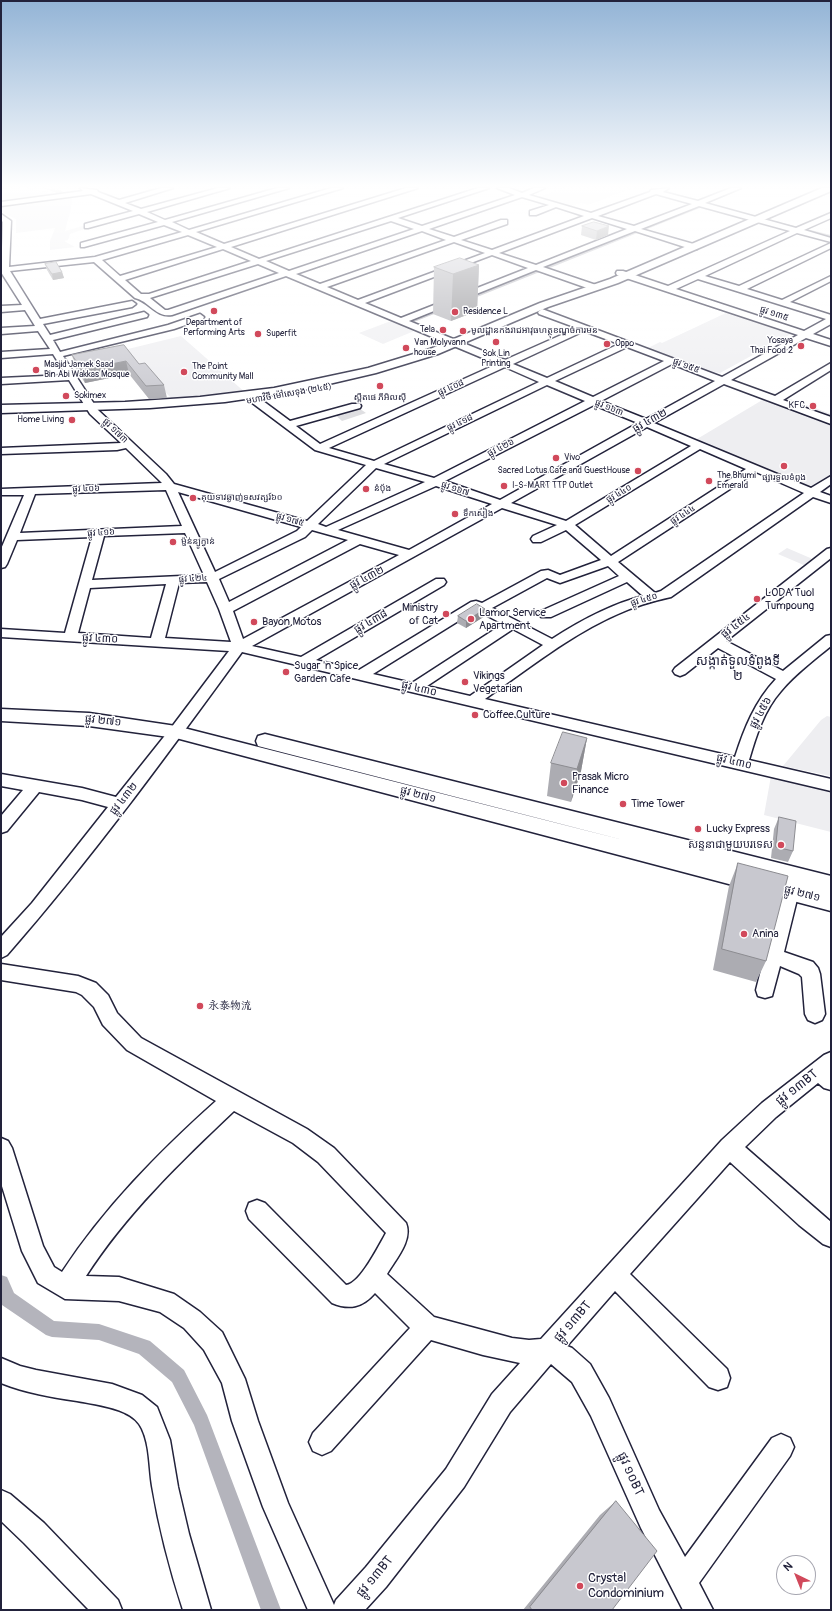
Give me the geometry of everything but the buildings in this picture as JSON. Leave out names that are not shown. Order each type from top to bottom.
[{"type":"main road","name":"មហាវិថី ម៉ៅសេទុង (២៤៥)","points":[[457,345],[544,305],[560,301],[649,263]]},
{"type":"main road","name":"មហាវិថី ម៉ៅសេទុង (២៤៥)","points":[[1,409],[19,411],[178,408],[333,387],[400,366],[457,345],[552,308],[560,301]]},
{"type":"main road","name":"មហាវិថី ម៉ៅសេទុង (២៤៥)","points":[[1,415],[19,411]]},
{"type":"main road","name":"ផ្លូវ ២៧១","points":[[1,704],[90,707],[140,713],[180,726],[792,883],[831,885]]},
{"type":"main road","name":"ផ្លូវ ២៧១","points":[[1,715],[180,726]]},
{"type":"main road","name":"ផ្លូវ ២៧១","points":[[792,883],[831,902]]},
{"type":"street","points":[[3,270],[61,263]]},
{"type":"street","points":[[101,263],[138,296],[143,297],[162,312],[169,313],[320,263]]},
{"type":"street","points":[[119,279],[171,263]]},
{"type":"street","points":[[143,297],[254,263]]},
{"type":"street","name":"ផ្លូវ ១៦៣","points":[[261,263],[831,500]]},
{"type":"street","points":[[319,287],[387,263]]},
{"type":"street","points":[[357,303],[465,263]]},
{"type":"street","points":[[523,263],[595,286]]},
{"type":"street","points":[[400,321],[555,263]]},
{"type":"street","points":[[669,289],[726,263]]},
{"type":"street","points":[[740,289],[793,263]]},
{"type":"street","name":"ផ្លូវ ១៧៣","points":[[3,270],[58,353],[92,409],[162,476],[170,486],[226,609],[239,647]]},
{"type":"street","name":"ផ្លូវ ១៣៥","points":[[623,274],[831,343]]},
{"type":"street","points":[[698,276],[831,319]]},
{"type":"street","points":[[783,303],[831,278]]},
{"type":"street","points":[[5,288],[15,287]]},
{"type":"street","points":[[1,331],[40,325],[132,304]]},
{"type":"street","points":[[1,309],[28,307]]},
{"type":"street","name":"ផ្លូវ ១៥៥","points":[[542,312],[830,419]]},
{"type":"street","points":[[48,338],[144,315]]},
{"type":"street","points":[[1,354],[58,353],[171,327],[200,317]]},
{"type":"street","name":"ផ្លូវ ៤៣២","points":[[1,950],[38,908],[120,804],[239,647],[501,504],[806,335],[831,319]]},
{"type":"street","name":"ផ្លូវ ៤០៨","points":[[318,448],[584,328]]},
{"type":"street","name":"ផ្លូវ ៤១៨","points":[[311,525],[368,469],[375,464],[626,344]]},
{"type":"street","name":"ផ្លូវ ៤២៦","points":[[328,530],[435,482],[671,361]]},
{"type":"street","points":[[776,400],[831,366]]},
{"type":"street","points":[[1,381],[60,379],[72,377]]},
{"type":"street","name":"ផ្លូវ ១៦៧","points":[[253,398],[318,448],[435,482],[567,525],[652,597]]},
{"type":"street","points":[[289,425],[356,406]]},
{"type":"street","points":[[1,451],[117,447],[128,444]]},
{"type":"street","name":"ផ្លូវ ៤៤០","points":[[537,539],[567,525],[700,446]]},
{"type":"street","name":"ផ្លូវ ៤៤៤","points":[[361,675],[479,606],[545,574],[560,579],[611,561],[755,468]]},
{"type":"street","name":"ផ្លូវ ៤៥០","points":[[472,701],[553,645],[596,620],[619,608],[666,594],[831,479]]},
{"type":"street","name":"ផ្លូវ ៤០៦","points":[[1,492],[170,486]]},
{"type":"street","name":"ផ្លូវ ១៧៥","points":[[170,486],[410,554]]},
{"type":"street","points":[[1,564],[31,491]]},
{"type":"street","name":"ផ្លូវ ៤២៤","points":[[85,584],[212,578],[301,534],[311,525]]},
{"type":"street","name":"ផ្លូវ ៤១៦","points":[[12,537],[190,529]]},
{"type":"street","points":[[70,637],[99,534]]},
{"type":"street","points":[[226,609],[360,539]]},
{"type":"street","name":"ផ្លូវ ៤៥៤","points":[[680,671],[831,552]]},
{"type":"street","points":[[546,614],[629,576]]},
{"type":"street","points":[[157,642],[173,581]]},
{"type":"street","name":"ផ្លូវ ៤៣៨","points":[[303,662],[440,582]]},
{"type":"street","points":[[479,606],[553,645]]},
{"type":"street","points":[[414,688],[512,624]]},
{"type":"street","name":"ផ្លូវ ៤៣០","points":[[1,633],[239,647],[831,785]]},
{"type":"street","name":"ផ្លូវ ៤៥៦","points":[[740,764],[750,733],[759,714],[774,690],[785,678],[831,639]]},
{"type":"street","points":[[717,642],[785,678]]},
{"type":"street","points":[[1,780],[82,794],[120,804]]},
{"type":"street","points":[[1,827],[35,786]]},
{"type":"street","points":[[765,990],[792,883]]},
{"type":"street","points":[[774,956],[806,968],[811,974],[815,1014]]},
{"type":"street","points":[[1,972],[78,984],[89,989],[100,1001],[110,1019],[134,1044],[232,1100],[300,1136],[326,1155],[392,1222],[398,1231],[396,1238],[364,1290],[347,1298],[340,1295],[257,1211]]},
{"type":"street","name":"ផ្លូវ ១៣BT","points":[[346,1610],[376,1577],[455,1478],[501,1403],[614,1274],[729,1147],[769,1110],[827,1071]]},
{"type":"street","points":[[65,1287],[103,1232],[138,1191],[177,1150],[232,1100]]},
{"type":"street","points":[[729,1147],[807,1217],[831,1236]]},
{"type":"street","points":[[1,1148],[33,1251],[46,1275],[65,1287],[119,1289],[166,1302],[192,1320],[213,1341],[233,1379],[245,1421],[276,1507],[322,1610]]},
{"type":"street","points":[[614,1274],[718,1378]]},
{"type":"street","points":[[373,1276],[427,1327],[483,1344],[512,1350],[529,1352],[548,1350]]},
{"type":"street","points":[[322,1442],[427,1327]]},
{"type":"street","name":"ផ្លូវ ១០BT","points":[[548,1350],[563,1357],[581,1373],[600,1407],[650,1519],[699,1610]]},
{"type":"street","points":[[1,1370],[23,1379],[125,1400],[142,1408],[153,1424],[161,1452],[163,1477],[173,1526],[187,1580],[197,1610]]},
{"type":"street","points":[[683,1582],[781,1447]]},
{"type":"street","points":[[1,1503],[34,1533],[108,1610]]},
{"type":"shaded area","points":[[728,312],[790,332],[791,334],[720,373],[648,348],[660,342],[662,343]]},
{"type":"shaded area","points":[[391,321],[414,331],[383,344],[359,333]]},
{"type":"shaded area","name":"The Point Community Mall","points":[[181,336],[247,394],[174,401],[124,350]]},
{"type":"shaded area","name":"ផ្សារទួលទំពូង","points":[[774,393],[831,414],[831,487],[815,498],[687,445]]},
{"type":"shaded area","points":[[356,406],[366,413],[342,421],[333,413]]},
{"type":"shaded area","points":[[787,548],[815,560],[806,566],[778,554]]},
{"type":"shaded area","points":[[827,716],[831,717],[831,776],[783,766],[821,720]]},
{"type":"shaded area","points":[[771,776],[831,790],[831,832],[764,815]]},
{"type":"waterway","points":[[465,300],[558,263]]},
{"type":"waterway","points":[[412,321],[447,307]]},
{"type":"waterway","points":[[1,1283],[8,1299],[52,1329],[99,1332],[144,1347],[178,1376],[201,1421],[271,1610]]},
{"type":"place","name":"Department of Performing Arts","points":[[214,311]]},
{"type":"place","name":"Residence L","points":[[455,312]]},
{"type":"place","name":"Tela","points":[[443,330]]},
{"type":"place","name":"មូលដ្ឋានកងរាជអាវុធហត្ថុខណ្ឌចំការមន","points":[[463,331]]},
{"type":"place","name":"Superfit","points":[[258,334]]},
{"type":"place","name":"Sok Lin Printing","points":[[496,342]]},
{"type":"place","name":"Oppo","points":[[607,344]]},
{"type":"place","name":"Yosaya Thai Food 2","points":[[801,346]]},
{"type":"place","name":"Van Molyvann house","points":[[406,348]]},
{"type":"place","name":"Masjid Jamek Saad Bin Abi Wakkas Mosque","points":[[36,370]]},
{"type":"place","name":"The Point Community Mall","points":[[184,372]]},
{"type":"place","name":"ស្ពីតផេ ភីអិលស៊ី","points":[[380,386]]},
{"type":"place","name":"Sokimex","points":[[66,396]]},
{"type":"place","name":"KFC","points":[[813,406]]},
{"type":"place","name":"Home Living","points":[[72,420]]},
{"type":"place","name":"Vivo","points":[[556,458]]},
{"type":"place","name":"ផ្សារទួលទំពូង","points":[[784,466]]},
{"type":"place","name":"Sacred Lotus Cafe and GuestHouse","points":[[638,471]]},
{"type":"place","name":"The Bhumi Emerald","points":[[709,481]]},
{"type":"place","name":"I-S-MART TTP Outlet","points":[[504,486]]},
{"type":"place","name":"នំប៉័ង","points":[[366,489]]},
{"type":"place","name":"គុយទាវឆ្ងាញ់ទសវត្សរ៍៦០","points":[[193,498]]},
{"type":"place","name":"ទឹកសៀង","points":[[455,514]]},
{"type":"place","name":"ម្ញ៉ន់ន្យូក្វាន់","points":[[173,542]]},
{"type":"place","name":"LODA Tuol Tumpoung","points":[[757,599]]},
{"type":"place","name":"Ministry of Cat","points":[[446,614]]},
{"type":"place","name":"Lamor Service Apartment","points":[[471,619]]},
{"type":"place","name":"Bayon Motos","points":[[254,622]]},
{"type":"place","name":"Sugar 'n Spice Garden Cafe","points":[[286,672]]},
{"type":"place","name":"Vikings Vegetarian","points":[[465,682]]},
{"type":"place","name":"Coffee Culture","points":[[475,715]]},
{"type":"place","name":"Prasak Micro Finance","points":[[564,783]]},
{"type":"place","name":"Time Tower","points":[[623,804]]},
{"type":"place","name":"Lucky Express","points":[[698,829]]},
{"type":"place","name":"សន្ទនាជាមួយបរទេស","points":[[781,845]]},
{"type":"place","name":"Anina","points":[[744,934]]},
{"type":"place","name":"永泰物流","points":[[200,1006]]},
{"type":"place","name":"Crystal Condominium","points":[[580,1586]]},
{"type":"district","name":"សង្កាត់ទួលទំពូងទី ២","points":[[738,670]]}]
